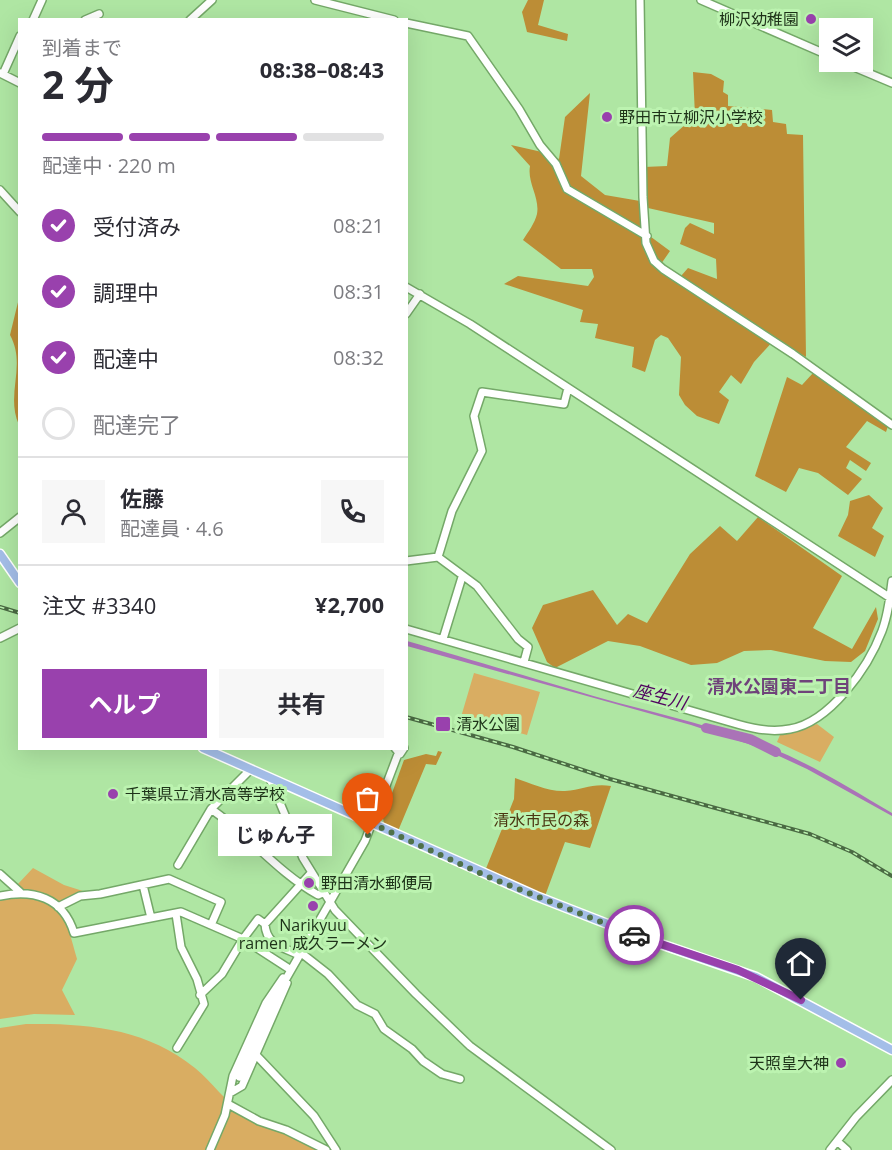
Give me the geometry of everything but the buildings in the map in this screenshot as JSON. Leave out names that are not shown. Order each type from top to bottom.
[{"type":"main road","points":[[0,554],[18,580]]},
{"type":"main road","points":[[207,750],[562,907],[756,977],[892,1050]]},
{"type":"street","points":[[34,18],[42,0]]},
{"type":"street","points":[[192,18],[212,0]]},
{"type":"street","points":[[315,0],[386,18]]},
{"type":"street","points":[[640,0],[643,196],[648,250],[663,269],[779,341],[892,425]]},
{"type":"street","points":[[701,0],[720,4],[819,51]]},
{"type":"street","points":[[90,18],[99,14]]},
{"type":"street","points":[[408,23],[468,36],[519,109],[540,145],[556,164],[567,189],[646,236]]},
{"type":"street","points":[[18,40],[1,74],[18,82]]},
{"type":"street","points":[[866,72],[892,83]]},
{"type":"street","points":[[0,190],[18,210]]},
{"type":"street","points":[[408,288],[568,388],[891,598]]},
{"type":"street","points":[[408,311],[420,294]]},
{"type":"street","points":[[438,557],[452,511],[482,451],[474,416],[482,392],[564,404],[568,388]]},
{"type":"street","points":[[0,533],[18,519]]},
{"type":"street","points":[[408,561],[438,557],[477,586],[518,639],[528,647],[524,662]]},
{"type":"street","points":[[443,639],[462,577]]},
{"type":"street","points":[[408,630],[753,728],[767,731],[792,729],[815,720],[837,702],[878,640],[891,598],[892,581]]},
{"type":"street","points":[[0,638],[18,629]]},
{"type":"street","points":[[239,1077],[289,972],[331,903],[373,824],[399,750]]},
{"type":"street","points":[[178,865],[211,809],[250,770]]},
{"type":"street","points":[[270,779],[282,813],[311,873],[331,903],[382,959],[463,1040],[611,1150]]},
{"type":"street","points":[[211,809],[238,827],[254,846],[298,884],[318,895],[324,892]]},
{"type":"street","points":[[265,924],[298,884],[311,873]]},
{"type":"street","points":[[0,874],[20,892]]},
{"type":"street","points":[[58,907],[80,896],[169,879],[221,902],[211,925]]},
{"type":"street","points":[[143,885],[151,918]]},
{"type":"street","points":[[0,896],[20,892],[39,896],[66,914],[74,933],[181,912],[243,939],[289,972]]},
{"type":"street","points":[[176,914],[181,947],[197,979],[204,1004],[177,1048]]},
{"type":"street","points":[[200,995],[222,974],[258,919],[265,924],[267,935],[276,946],[300,954],[328,974],[357,1005],[375,1014],[384,1029],[412,1049],[423,1061],[442,1074],[460,1079]]},
{"type":"street","points":[[230,1093],[242,1086],[286,986],[289,972]]},
{"type":"street","points":[[210,1150],[228,1104],[233,1076],[266,1003],[280,980],[289,972]]},
{"type":"street","points":[[256,1055],[314,1116],[336,1150]]},
{"type":"street","points":[[830,1150],[892,1080]]},
{"type":"street","points":[[228,1104],[326,1150]]},
{"type":"street","points":[[837,1141],[847,1150]]},
{"type":"shaded area","points":[[408,641],[697,723],[771,748],[848,787],[892,813],[892,816],[807,769],[766,750],[691,725],[408,646]]},
{"type":"shaded area","points":[[474,673],[540,692],[527,735],[461,717]]},
{"type":"shaded area","points":[[817,724],[834,737],[820,762],[777,742],[780,735]]},
{"type":"shaded area","points":[[33,868],[64,885],[86,892],[61,902],[17,885]]},
{"type":"shaded area","points":[[18,895],[45,902],[54,907],[65,923],[77,959],[62,990],[75,1015],[34,1014],[0,1019],[0,899]]},
{"type":"shaded area","points":[[26,1024],[93,1027],[136,1036],[156,1044],[195,1068],[245,1114],[324,1150],[0,1150],[0,1028]]},
{"type":"green space","points":[[528,0],[544,0],[538,25],[568,34],[567,41],[527,32],[522,12]]},
{"type":"green space","points":[[693,72],[711,74],[724,81],[723,92],[728,95],[728,106],[772,110],[773,122],[786,124],[787,134],[803,135],[806,357],[775,339],[754,362],[741,384],[731,375],[719,392],[729,400],[719,424],[697,416],[685,405],[679,395],[681,357],[668,338],[661,335],[655,340],[645,372],[632,367],[634,347],[595,338],[598,324],[580,322],[583,310],[504,284],[518,276],[588,286],[594,277],[592,269],[561,269],[523,240],[536,217],[537,202],[530,178],[530,166],[511,145],[542,152],[559,159],[565,117],[590,93],[581,176],[605,195],[640,201],[643,231],[670,251],[661,264],[681,276],[688,268],[717,279],[716,259],[680,244],[685,228],[690,223],[714,234],[714,223],[648,208],[644,167],[667,166],[670,138],[695,116]]},
{"type":"green space","points":[[18,302],[18,422],[14,402],[17,358],[10,335]]},
{"type":"green space","points":[[813,373],[873,413],[888,426],[886,432],[867,421],[846,447],[871,463],[866,471],[850,460],[846,468],[862,479],[848,495],[818,473],[799,468],[786,492],[755,476],[787,377],[802,385]]},
{"type":"green space","points":[[869,495],[883,508],[872,528],[884,536],[875,557],[838,536],[848,515],[850,501]]},
{"type":"green space","points":[[758,517],[842,576],[813,628],[852,649],[876,607],[878,619],[865,651],[851,662],[825,661],[771,650],[744,651],[717,663],[691,665],[640,646],[608,641],[555,668],[547,662],[532,628],[543,605],[593,590],[617,625],[628,614],[647,623],[690,554],[720,526],[737,541]]},
{"type":"green space","points":[[438,751],[442,752],[436,765],[426,764],[398,831],[384,824],[383,818],[404,760],[426,754],[436,756]]},
{"type":"green space","name":"清水市民の森","points":[[515,778],[559,791],[598,785],[611,786],[590,848],[565,842],[545,896],[485,871],[514,799]]},
{"type":"waterway","name":"座生川","points":[[706,728],[750,739],[776,752]]},
{"type":"railway","points":[[0,607],[18,612]]},
{"type":"railway","points":[[408,718],[513,747],[610,779],[810,834],[852,852],[892,876]]},
{"type":"way so far","points":[[368,835],[373,824],[491,878],[634,935]]},
{"type":"place","name":"柳沢幼稚園","points":[[811,19]]},
{"type":"place","name":"野田市立柳沢小学校","points":[[607,117]]},
{"type":"place","name":"清水公園","points":[[443,724]]},
{"type":"place","name":"千葉県立清水高等学校","points":[[113,794]]},
{"type":"place","name":"じゅん子","points":[[368,835]]},
{"type":"place","name":"野田清水郵便局","points":[[309,883]]},
{"type":"place","name":"Narikyuu ramen 成久ラーメン","points":[[313,906]]},
{"type":"place","name":"天照皇大神","points":[[841,1063]]},
{"type":"district","name":"清水公園東二丁目","points":[[779,687]]},
{"type":"route","points":[[634,935],[756,977],[801,1000]]}]
